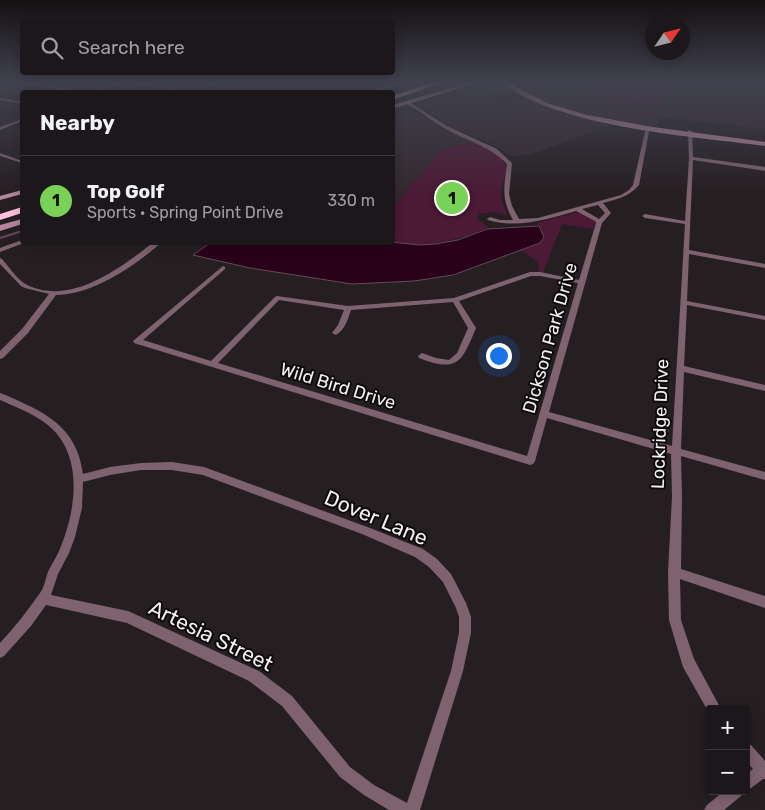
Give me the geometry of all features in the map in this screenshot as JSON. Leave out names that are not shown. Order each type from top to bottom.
[{"type":"highway","points":[[0,207],[20,201]]},
{"type":"highway","points":[[0,217],[20,211]]},
{"type":"main road","points":[[609,120],[648,127],[765,142]]},
{"type":"main road","points":[[0,198],[20,193]]},
{"type":"main road","points":[[0,228],[20,223]]},
{"type":"street","points":[[434,120],[446,128],[484,143],[501,153],[510,164],[506,192],[508,207],[517,221]]},
{"type":"street","points":[[0,129],[20,121]]},
{"type":"street","points":[[0,123],[10,125]]},
{"type":"street","points":[[490,219],[500,222],[551,218],[578,208],[600,204],[631,192],[636,185],[648,127]]},
{"type":"street","name":"Lockridge Drive","points":[[690,132],[691,158],[676,452],[675,620],[680,642],[698,683],[712,705]]},
{"type":"street","points":[[0,153],[20,156]]},
{"type":"street","points":[[0,153],[20,161]]},
{"type":"street","points":[[691,158],[765,169]]},
{"type":"street","name":"Dickson Park Drive","points":[[530,461],[599,223],[608,213],[600,204]]},
{"type":"street","points":[[588,206],[598,213],[591,216]]},
{"type":"street","points":[[578,208],[599,223]]},
{"type":"street","points":[[645,216],[687,223]]},
{"type":"street","points":[[0,250],[20,243]]},
{"type":"street","points":[[0,260],[26,286],[44,292],[75,290],[101,282],[123,269],[154,245]]},
{"type":"street","points":[[686,251],[765,266]]},
{"type":"street","name":"Wild Bird Drive","points":[[222,268],[138,341],[530,461]]},
{"type":"street","points":[[212,364],[277,298],[348,308],[455,300],[530,274],[540,274],[581,282]]},
{"type":"street","points":[[0,356],[19,338],[54,292]]},
{"type":"street","points":[[422,356],[439,363],[453,362],[459,358],[472,328],[455,300]]},
{"type":"street","points":[[683,302],[765,318]]},
{"type":"street","points":[[336,333],[342,325],[348,308]]},
{"type":"street","points":[[680,368],[765,388]]},
{"type":"street","points":[[0,396],[23,408],[34,410],[51,423],[66,439],[77,467],[80,487],[74,523],[66,549],[42,599],[16,636],[0,652]]},
{"type":"street","points":[[544,414],[765,476]]},
{"type":"street","name":"Dover Lane","points":[[79,479],[110,470],[146,465],[183,466],[204,471],[366,531],[419,553],[433,563],[447,578],[462,607],[465,617],[465,633],[457,671],[412,810]]},
{"type":"street","points":[[674,572],[765,602]]},
{"type":"street","name":"Artesia Street","points":[[42,599],[128,617],[254,676],[287,701],[345,772],[370,790],[404,810]]},
{"type":"street","points":[[750,754],[764,770],[750,780]]},
{"type":"street","points":[[712,810],[731,795]]},
{"type":"shaded area","points":[[395,120],[429,120],[439,127],[475,142],[441,150],[395,206]]},
{"type":"shaded area","points":[[440,120],[592,120],[614,124],[530,155],[513,156],[450,127]]},
{"type":"shaded area","points":[[609,120],[659,120],[657,126]]},
{"type":"shaded area","points":[[685,120],[765,120],[765,129]]},
{"type":"shaded area","points":[[475,142],[495,152],[505,165],[506,172],[501,192],[508,215],[494,212],[479,214],[477,219],[488,227],[442,242],[430,244],[395,242],[395,206],[441,150]]},
{"type":"shaded area","points":[[579,212],[595,221],[593,229],[562,224],[543,273],[539,272],[538,262],[520,250],[540,243],[542,230],[537,223]]},
{"type":"shaded area","points":[[539,226],[544,237],[540,243],[453,275],[414,281],[352,284],[250,268],[193,255],[207,245],[395,245],[395,242],[420,245],[435,244],[458,240],[487,229]]},
{"type":"waterway","points":[[0,238],[20,232]]},
{"type":"place","name":"Top Golf","points":[[452,198]]}]
